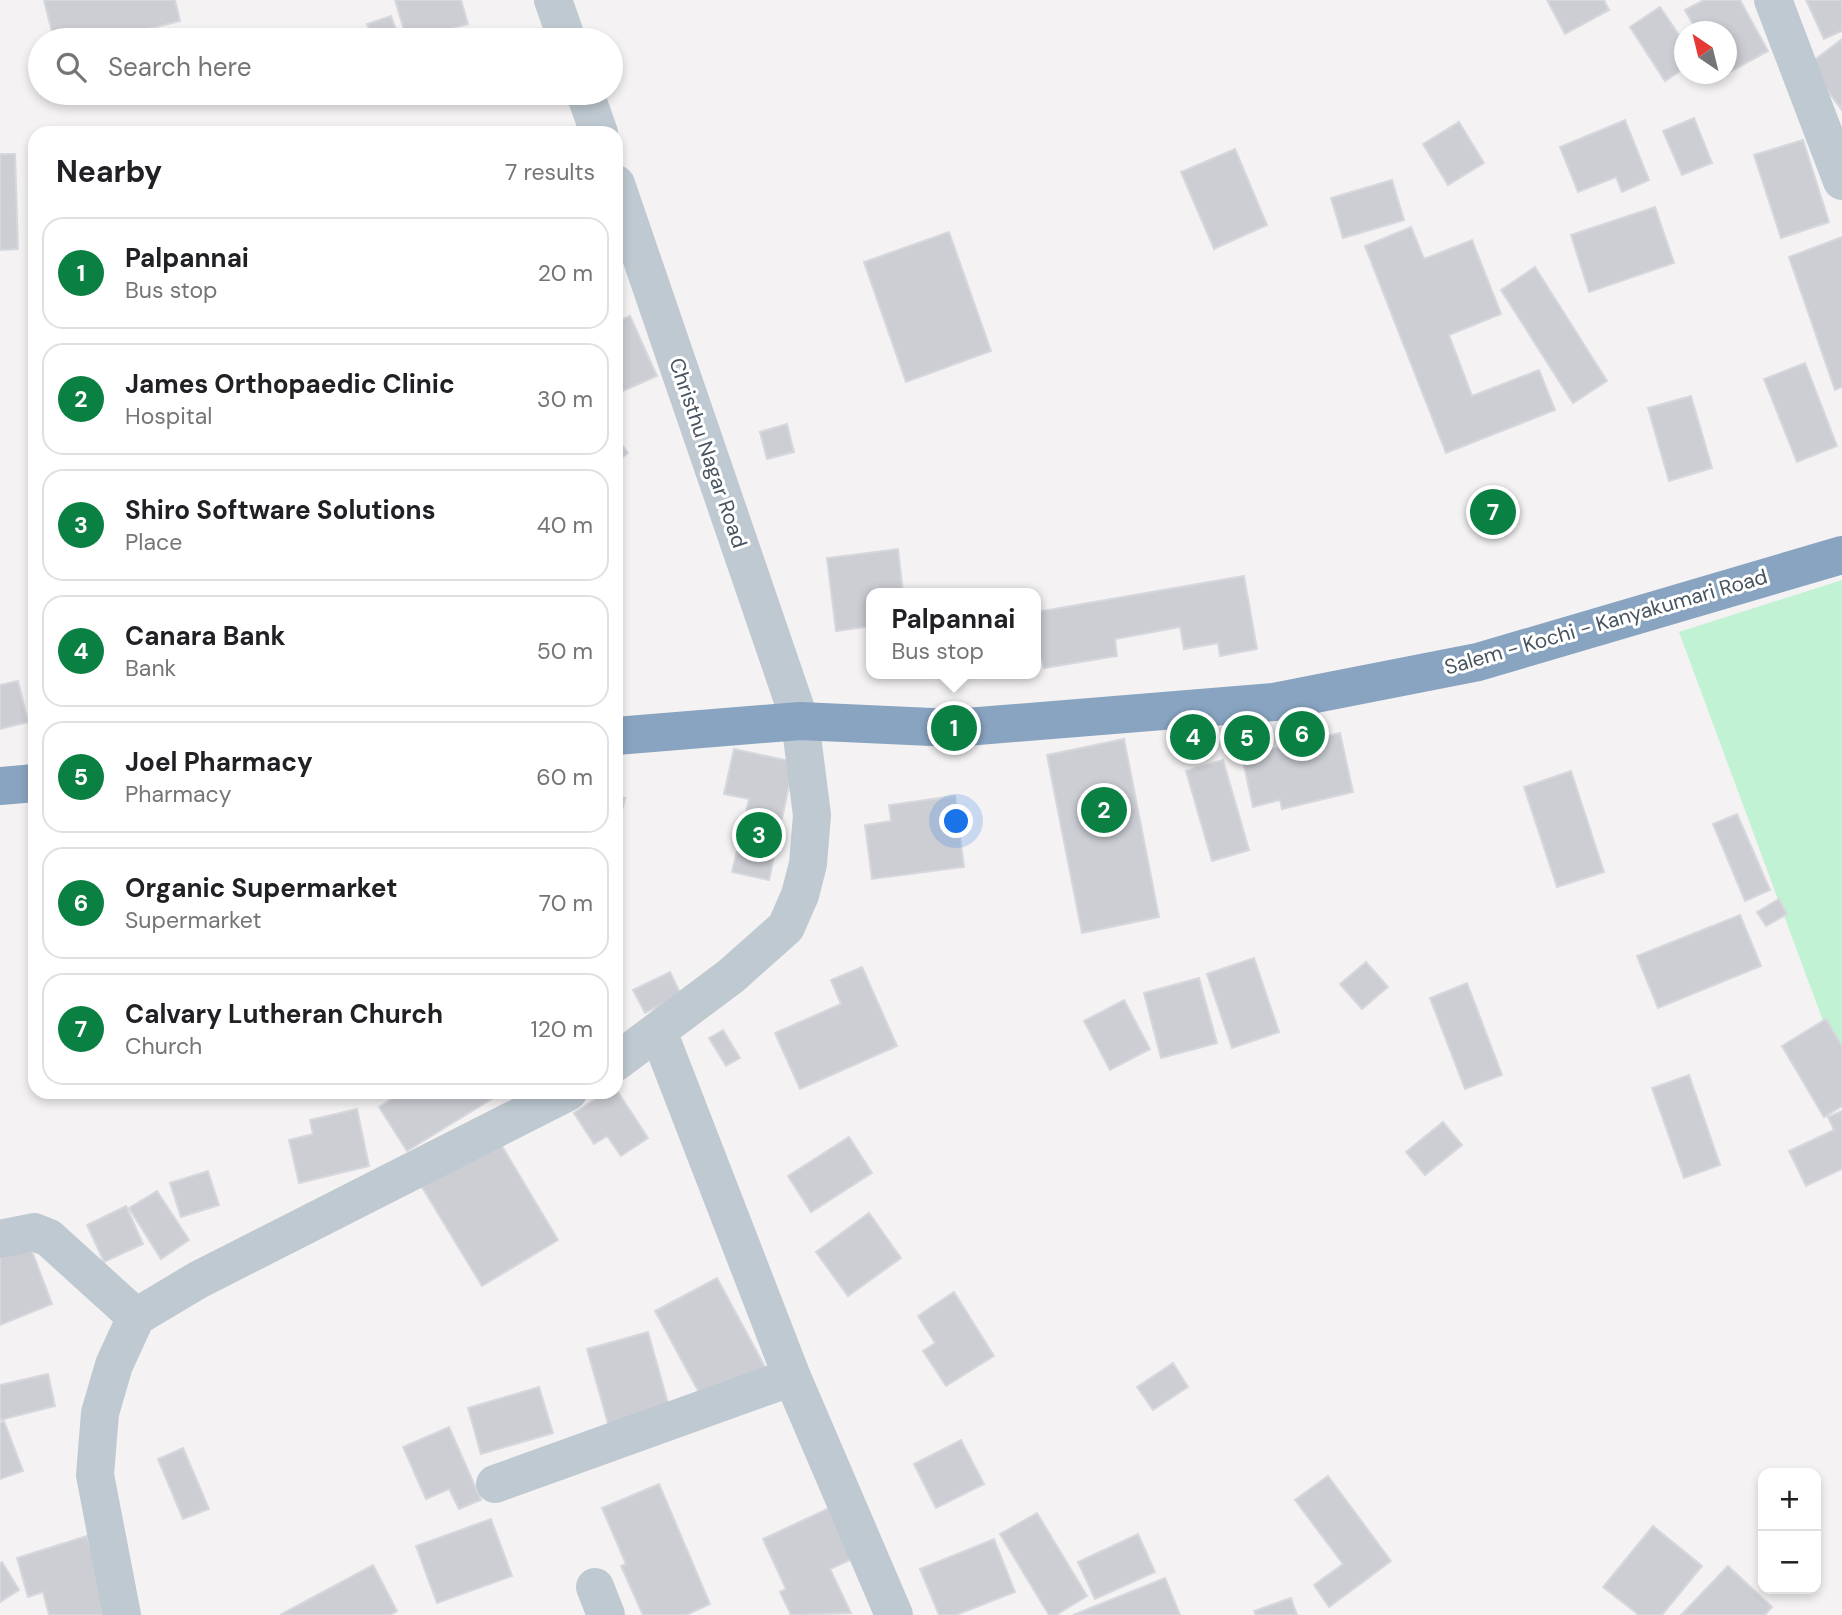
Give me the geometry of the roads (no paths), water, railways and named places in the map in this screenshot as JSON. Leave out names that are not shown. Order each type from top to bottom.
[{"type":"highway","name":"Salem - Kochi - Kanyakumari Road","points":[[623,735],[800,721],[954,728],[1274,702],[1478,662],[1842,555]]},
{"type":"highway","points":[[0,786],[28,784]]},
{"type":"street","points":[[553,0],[563,28]]},
{"type":"street","points":[[1773,0],[1842,181]]},
{"type":"street","points":[[589,105],[597,126]]},
{"type":"street","name":"Christhu Nagar Road","points":[[623,204],[800,721],[812,815],[808,864],[800,895],[786,927],[731,976],[623,1057]]},
{"type":"street","points":[[658,1031],[792,1377],[894,1615]]},
{"type":"street","points":[[122,1615],[95,1475],[100,1413],[114,1365],[136,1317],[198,1280],[555,1099]]},
{"type":"street","points":[[0,1239],[34,1232],[49,1238],[136,1317]]},
{"type":"street","points":[[495,1484],[792,1377]]},
{"type":"place","name":"Calvary Lutheran Church","points":[[1493,512]]},
{"type":"place","name":"Palpannai","points":[[954,728]]},
{"type":"place","name":"Organic Supermarket","points":[[1302,734]]},
{"type":"place","name":"Canara Bank","points":[[1193,737]]},
{"type":"place","name":"Joel Pharmacy","points":[[1247,738]]},
{"type":"place","name":"James Orthopaedic Clinic","points":[[1104,810]]},
{"type":"place","name":"Shiro Software Solutions","points":[[759,835]]}]
